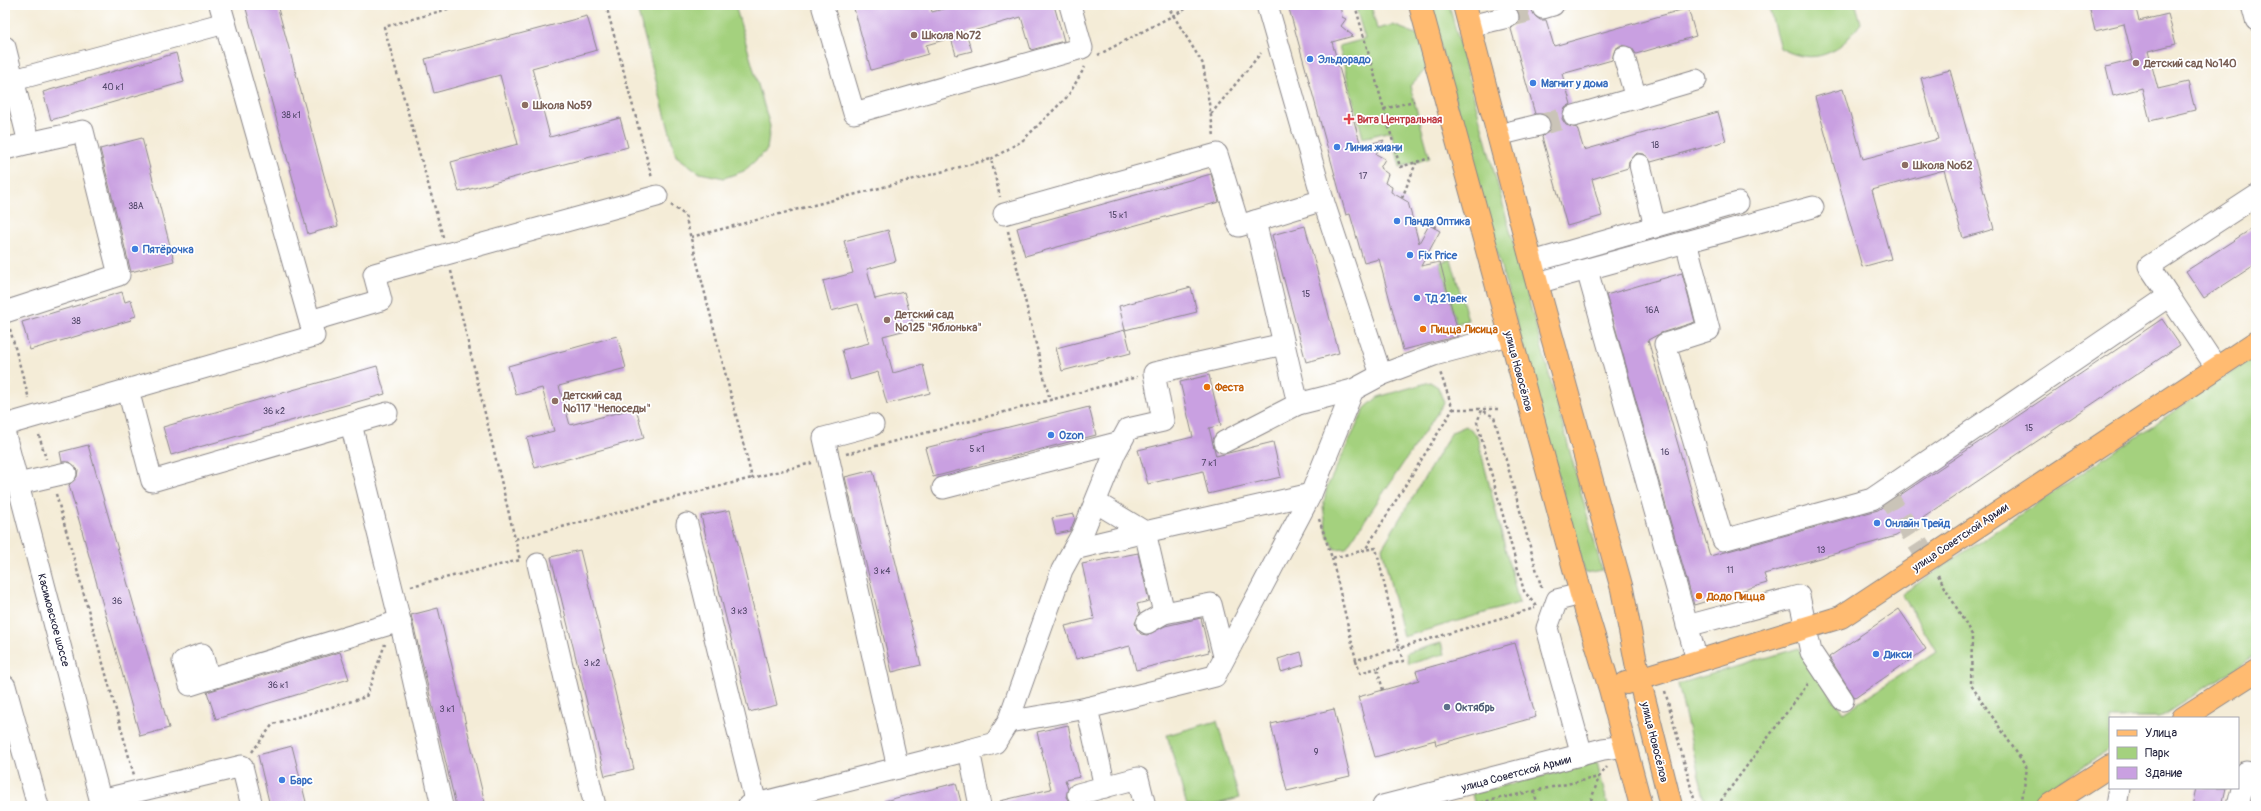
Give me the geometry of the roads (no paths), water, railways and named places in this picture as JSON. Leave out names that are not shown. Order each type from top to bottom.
[{"type":"main road","name":"улица Новосёлов","points":[[1420,5],[1509,335],[1581,594],[1610,689],[1641,806]]},
{"type":"main road","name":"улица Новосёлов","points":[[1464,5],[1537,283],[1622,589],[1639,678],[1671,806]]},
{"type":"main road","name":"улица Советской Армии","points":[[1639,678],[1841,617],[2216,367],[2256,342]]},
{"type":"main road","points":[[2185,717],[2256,671]]},
{"type":"main road","points":[[1610,689],[1639,678]]},
{"type":"main road","points":[[2048,806],[2109,767]]},
{"type":"street","points":[[823,8],[854,113],[1082,48],[1070,5]]},
{"type":"street","points":[[1267,5],[1323,200],[1381,375]]},
{"type":"street","points":[[2252,5],[2256,20]]},
{"type":"street","points":[[5,425],[314,336],[222,14],[14,80]]},
{"type":"street","points":[[1469,26],[1508,17]]},
{"type":"street","points":[[5,47],[29,143]]},
{"type":"street","points":[[1624,57],[1636,98]]},
{"type":"street","points":[[1574,116],[1696,80]]},
{"type":"street","points":[[1498,135],[1538,125]]},
{"type":"street","points":[[5,149],[83,131],[118,275],[7,319]]},
{"type":"street","points":[[1004,214],[1217,154],[1239,226],[1323,200]]},
{"type":"street","points":[[1640,165],[1656,227]]},
{"type":"street","points":[[310,321],[381,300],[374,274],[657,196]]},
{"type":"street","points":[[2216,367],[2149,266],[2256,196]]},
{"type":"street","points":[[1532,262],[1738,203]]},
{"type":"street","points":[[1537,283],[1813,207]]},
{"type":"street","points":[[1255,221],[1298,404]]},
{"type":"street","points":[[1686,242],[1709,330],[1665,344],[1723,540],[1872,499],[2169,296]]},
{"type":"street","points":[[1587,270],[1686,626],[1697,660]]},
{"type":"street","points":[[1224,442],[1298,404],[1353,390],[1381,375],[1434,355],[1509,335]]},
{"type":"street","points":[[687,524],[752,805],[995,743],[1008,722],[1062,570],[1097,503],[1121,442],[1128,429],[1163,421],[1154,373],[1284,344]]},
{"type":"street","points":[[128,390],[152,481],[387,413]]},
{"type":"street","points":[[1008,722],[1087,708],[1215,676],[1224,656],[1311,494],[1353,390]]},
{"type":"street","points":[[350,424],[392,590],[396,622],[442,806]]},
{"type":"street","points":[[873,425],[824,438],[898,768]]},
{"type":"street","name":"Касимовское шоссе","points":[[5,434],[101,803]]},
{"type":"street","points":[[943,488],[1121,442]]},
{"type":"street","points":[[18,484],[58,475]]},
{"type":"street","points":[[1074,549],[1311,494]]},
{"type":"street","points":[[1097,503],[1146,532]]},
{"type":"street","points":[[1146,532],[1156,618],[1211,604],[1224,656]]},
{"type":"street","points":[[538,564],[595,806]]},
{"type":"street","points":[[1581,594],[1556,600],[1547,628],[1582,755]]},
{"type":"street","points":[[1686,626],[1799,596],[1811,652],[1843,700]]},
{"type":"street","points":[[209,679],[396,622]]},
{"type":"street","points":[[5,686],[38,806]]},
{"type":"street","points":[[1087,708],[1105,787]]},
{"type":"street","name":"улица Советской Армии","points":[[1383,806],[1439,800],[1582,755],[1625,746]]},
{"type":"street","points":[[969,750],[980,806]]},
{"type":"street","points":[[101,803],[138,791],[242,766],[252,806]]},
{"type":"street","points":[[2238,806],[2246,772],[2256,774]]},
{"type":"street","points":[[1078,794],[1138,778],[1146,806]]},
{"type":"street","points":[[2116,806],[2119,789]]},
{"type":"tunnel","points":[[1508,17],[1543,8]]},
{"type":"tunnel","points":[[1539,125],[1574,116]]},
{"type":"tunnel","points":[[1884,491],[1928,559]]},
{"type":"place","name":"Школа №72","points":[[914,35]]},
{"type":"place","name":"Эльдорадо","points":[[1310,59]]},
{"type":"place","name":"Детский сад №140","points":[[2136,63]]},
{"type":"place","name":"Магнит у дома","points":[[1533,83]]},
{"type":"place","name":"Школа №59","points":[[525,105]]},
{"type":"place","name":"Вита Центральная","points":[[1349,119]]},
{"type":"place","name":"Линия жизни","points":[[1337,147]]},
{"type":"place","name":"Школа №62","points":[[1905,165]]},
{"type":"place","name":"Панда Оптика","points":[[1397,221]]},
{"type":"place","name":"Пятёрочка","points":[[135,249]]},
{"type":"place","name":"Fix Price","points":[[1410,255]]},
{"type":"place","name":"ТД 21век","points":[[1417,298]]},
{"type":"place","name":"Детский сад №125 \"Яблонька\"","points":[[887,320]]},
{"type":"place","name":"Пицца Лисица","points":[[1423,329]]},
{"type":"place","name":"Феста","points":[[1207,387]]},
{"type":"place","name":"Детский сад №117 \"Непоседы\"","points":[[555,401]]},
{"type":"place","name":"Ozon","points":[[1051,435]]},
{"type":"place","name":"Онлайн Трейд","points":[[1877,523]]},
{"type":"place","name":"Додо Пицца","points":[[1699,596]]},
{"type":"place","name":"Дикси","points":[[1876,654]]},
{"type":"place","name":"Октябрь","points":[[1447,707]]},
{"type":"place","name":"Барс","points":[[282,780]]}]
